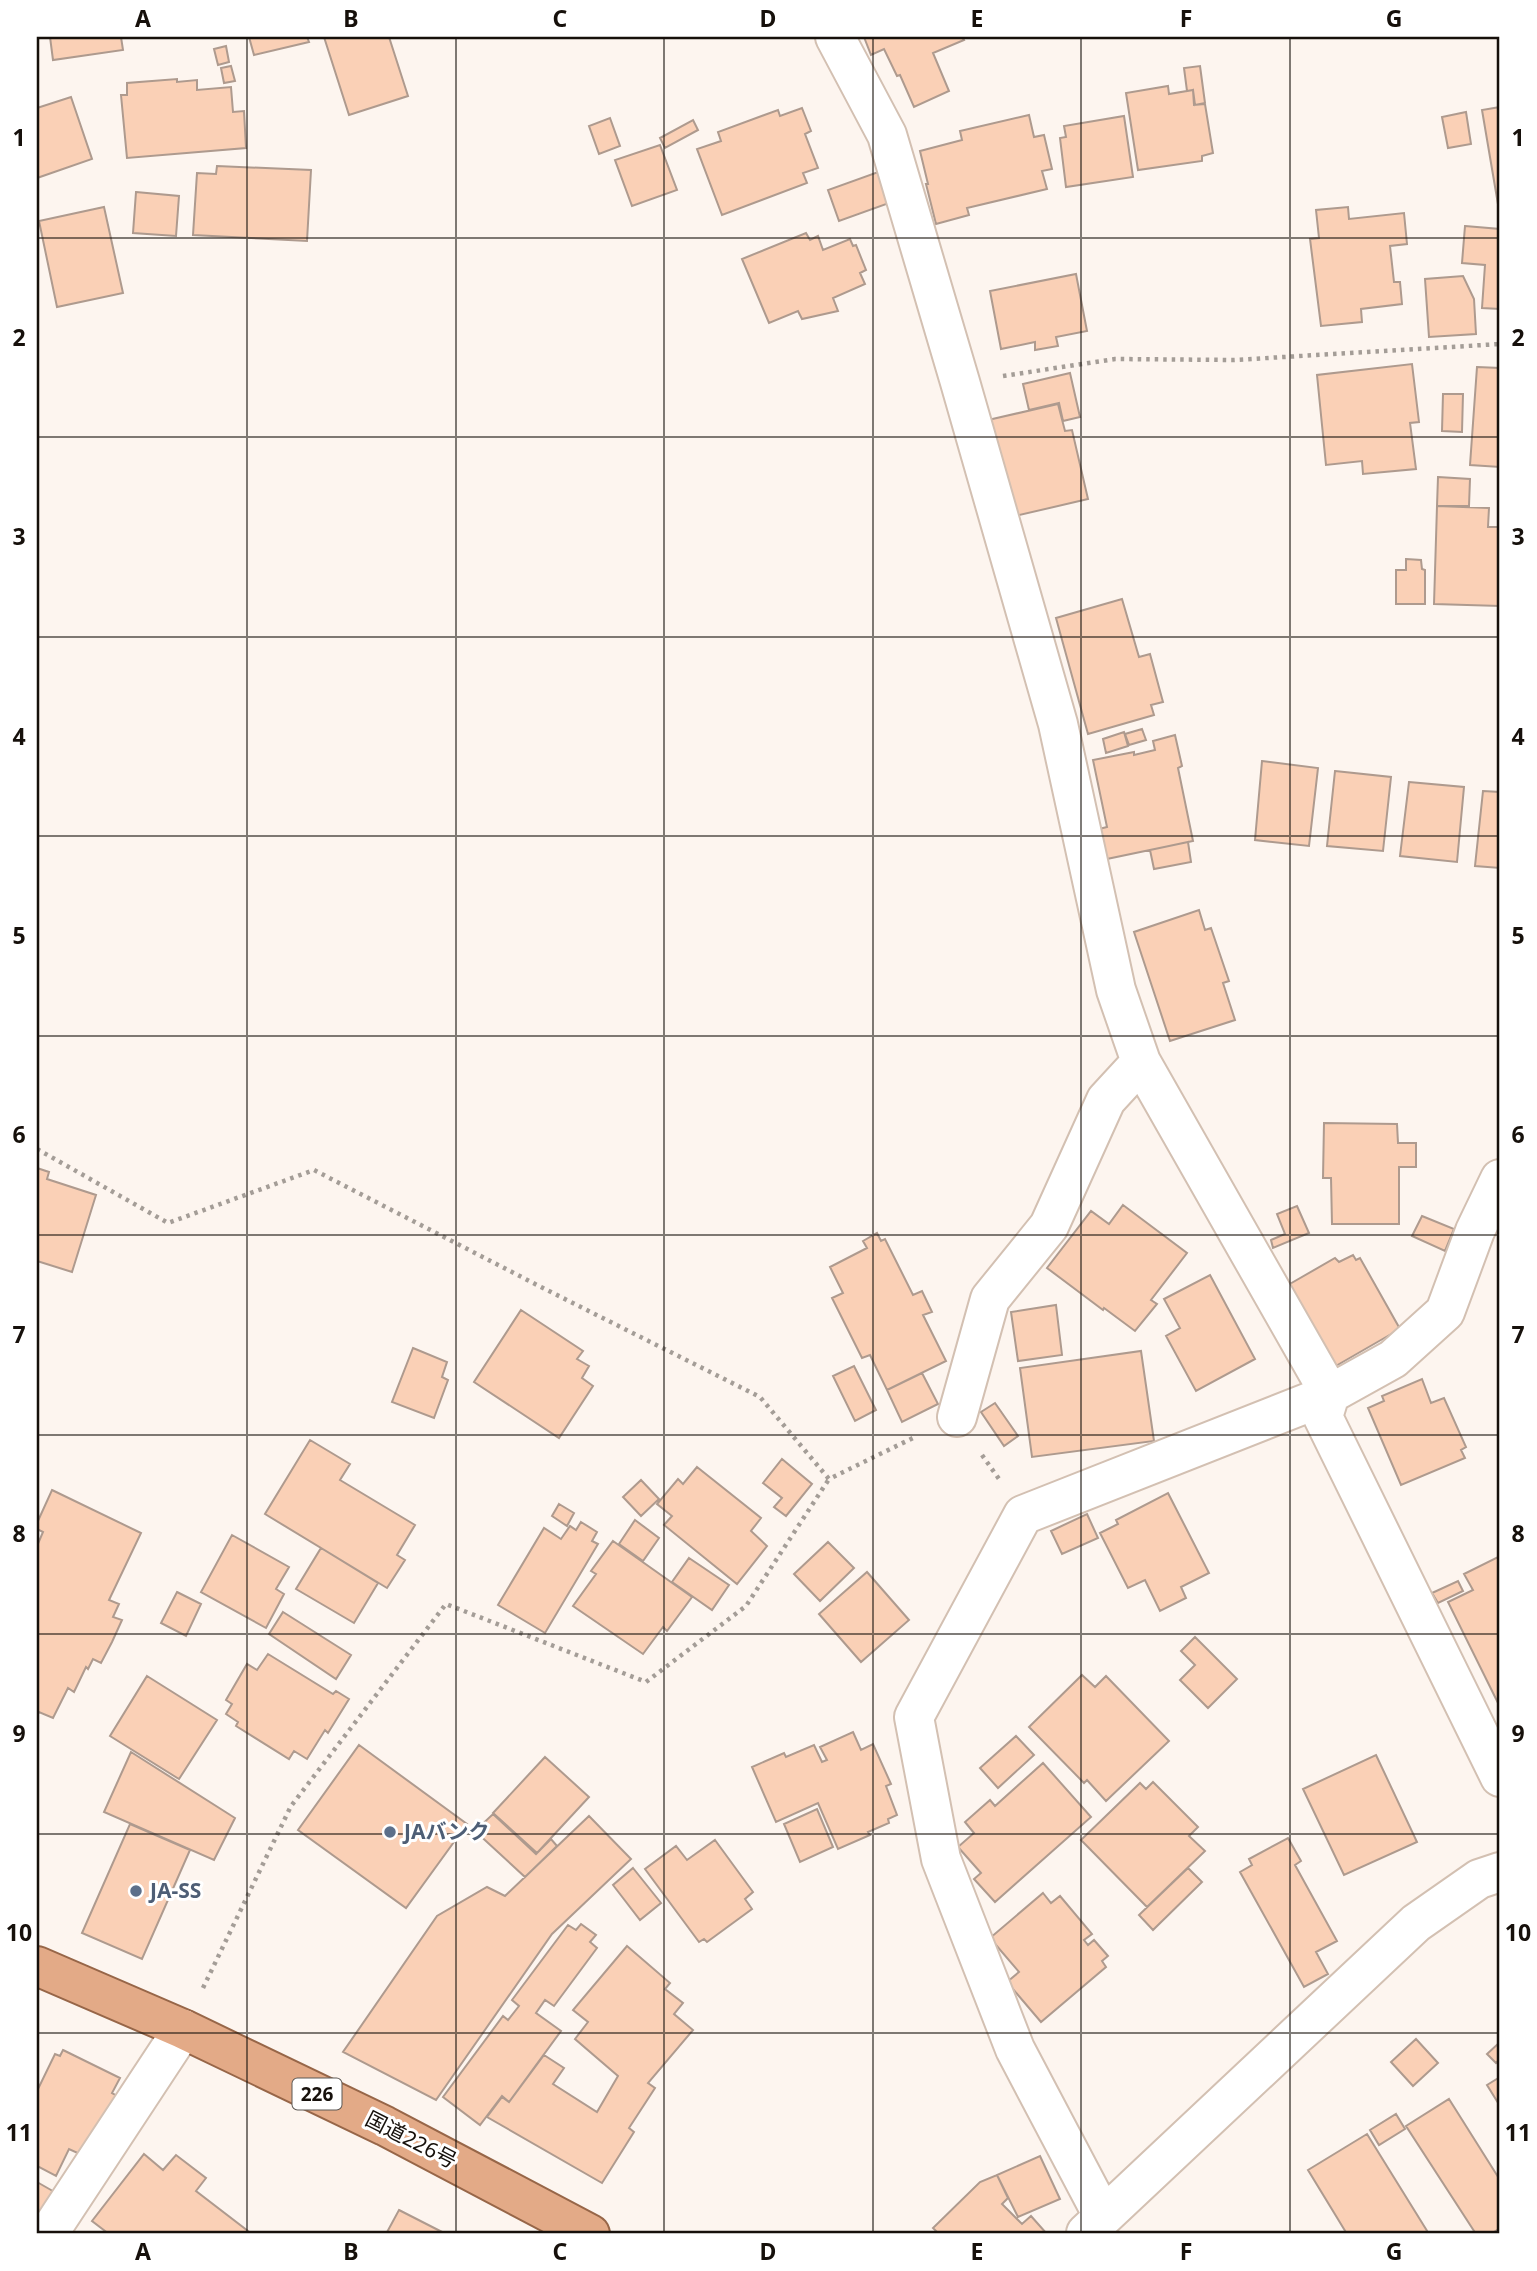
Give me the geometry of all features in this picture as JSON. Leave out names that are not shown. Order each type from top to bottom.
[{"type":"highway","name":"国道226号","points":[[37,1966],[183,2029],[385,2126],[590,2234]]},
{"type":"street","points":[[835,37],[887,135],[1058,724],[1116,990],[1141,1062],[1330,1394],[1323,1417],[1500,1777]]},
{"type":"street","points":[[957,1417],[990,1299],[1049,1226],[1106,1100],[1141,1062]]},
{"type":"street","points":[[1500,1179],[1475,1231],[1445,1312],[1393,1359],[1330,1394],[1023,1515],[914,1717],[941,1859],[1015,2049],[1094,2225],[1416,1923],[1479,1879],[1500,1872]]},
{"type":"street","points":[[48,2234],[183,2029]]},
{"type":"path","points":[[960,382],[1115,359],[1234,360],[1500,344]]},
{"type":"path","points":[[37,1149],[168,1223],[314,1170],[760,1397],[829,1479]]},
{"type":"path","points":[[183,2029],[291,1806],[446,1604],[646,1682],[746,1606],[829,1479],[957,1417],[1023,1515]]},
{"type":"building","points":[[50,37],[121,37],[123,50],[53,60]]},
{"type":"building","points":[[249,37],[307,37],[309,42],[254,55]]},
{"type":"building","points":[[324,37],[389,37],[408,96],[349,115]]},
{"type":"building","points":[[864,37],[962,37],[964,40],[933,53],[949,91],[914,107],[900,75],[897,76],[884,49],[871,55]]},
{"type":"building","points":[[226,46],[229,62],[218,65],[214,49]]},
{"type":"building","points":[[231,66],[235,81],[224,83],[221,68]]},
{"type":"building","points":[[1200,66],[1205,103],[1195,105],[1193,90],[1187,91],[1184,68]]},
{"type":"building","points":[[177,79],[177,82],[197,80],[197,90],[231,87],[233,112],[244,111],[246,148],[127,158],[121,95],[127,95],[127,83]]},
{"type":"building","points":[[1168,86],[1169,94],[1193,90],[1194,105],[1205,104],[1213,153],[1202,156],[1202,161],[1138,170],[1126,93]]},
{"type":"building","points":[[71,97],[92,159],[37,178],[37,108]]},
{"type":"building","points":[[1500,107],[1500,216],[1482,110]]},
{"type":"building","points":[[802,108],[811,131],[805,134],[818,168],[803,173],[807,183],[722,215],[697,149],[721,141],[718,132],[778,110],[780,116]]},
{"type":"building","points":[[1466,112],[1471,144],[1448,148],[1442,117]]},
{"type":"building","points":[[1029,115],[1034,137],[1044,135],[1052,169],[1042,171],[1047,189],[967,208],[969,215],[936,224],[920,151],[962,140],[960,131]]},
{"type":"building","points":[[1124,116],[1133,177],[1066,187],[1060,138],[1066,137],[1064,126]]},
{"type":"building","points":[[610,118],[620,146],[599,154],[589,126]]},
{"type":"building","points":[[693,120],[698,130],[665,148],[660,138]]},
{"type":"building","points":[[660,145],[677,190],[632,206],[615,160]]},
{"type":"building","points":[[217,166],[311,170],[307,241],[193,235],[197,173],[216,174]]},
{"type":"building","points":[[881,171],[892,202],[839,221],[828,190]]},
{"type":"building","points":[[136,192],[179,196],[176,236],[133,233]]},
{"type":"building","points":[[104,207],[123,293],[57,307],[39,221]]},
{"type":"building","points":[[1348,207],[1349,219],[1404,213],[1407,244],[1390,246],[1394,282],[1400,282],[1402,304],[1361,309],[1362,322],[1321,326],[1310,239],[1319,238],[1316,210]]},
{"type":"building","points":[[1465,226],[1500,229],[1500,309],[1482,308],[1485,265],[1462,263]]},
{"type":"building","points":[[806,233],[810,240],[818,236],[823,250],[850,239],[853,246],[856,245],[866,270],[860,273],[865,284],[833,298],[838,311],[802,319],[798,311],[769,323],[742,259]]},
{"type":"building","points":[[1076,274],[1087,331],[1056,337],[1058,346],[1035,350],[1035,342],[1001,349],[990,291]]},
{"type":"building","points":[[1463,276],[1474,299],[1476,334],[1429,337],[1425,279]]},
{"type":"building","points":[[1412,364],[1419,422],[1410,423],[1416,469],[1363,474],[1362,461],[1326,465],[1317,375]]},
{"type":"building","points":[[1477,367],[1500,368],[1500,467],[1470,465]]},
{"type":"building","points":[[1070,373],[1080,417],[1063,421],[1059,403],[1029,410],[1023,384]]},
{"type":"building","points":[[1443,394],[1463,394],[1462,432],[1442,431]]},
{"type":"building","points":[[1058,404],[1065,431],[1072,430],[1088,499],[1011,517],[988,420]]},
{"type":"building","points":[[1438,477],[1470,479],[1469,506],[1437,506]]},
{"type":"building","points":[[1437,506],[1489,508],[1488,527],[1500,527],[1500,606],[1434,604]]},
{"type":"building","points":[[1406,559],[1421,560],[1422,569],[1425,570],[1425,604],[1396,604],[1396,570],[1406,570]]},
{"type":"building","points":[[1122,599],[1139,657],[1150,654],[1163,702],[1151,705],[1154,715],[1088,734],[1056,618]]},
{"type":"building","points":[[1142,729],[1146,740],[1129,745],[1125,734]]},
{"type":"building","points":[[1124,732],[1128,746],[1106,753],[1103,739]]},
{"type":"building","points":[[1175,735],[1182,766],[1178,768],[1193,841],[1102,860],[1095,830],[1107,827],[1093,760],[1155,750],[1153,741]]},
{"type":"building","points":[[1262,761],[1318,768],[1309,846],[1255,840]]},
{"type":"building","points":[[1335,771],[1391,777],[1383,851],[1327,846]]},
{"type":"building","points":[[1409,782],[1464,787],[1457,862],[1400,856]]},
{"type":"building","points":[[1483,791],[1500,792],[1500,868],[1475,866]]},
{"type":"building","points":[[1188,842],[1191,862],[1154,869],[1150,850]]},
{"type":"building","points":[[1199,910],[1205,930],[1211,928],[1229,981],[1223,983],[1235,1020],[1170,1041],[1134,932]]},
{"type":"building","points":[[1324,1123],[1397,1124],[1398,1143],[1416,1143],[1416,1167],[1399,1167],[1399,1224],[1332,1224],[1331,1178],[1323,1178]]},
{"type":"building","points":[[37,1168],[49,1172],[47,1179],[96,1195],[72,1272],[37,1261]]},
{"type":"building","points":[[1123,1205],[1187,1253],[1151,1300],[1157,1304],[1135,1331],[1047,1268],[1091,1211],[1109,1224]]},
{"type":"building","points":[[1297,1206],[1309,1233],[1273,1248],[1271,1240],[1285,1234],[1277,1214]]},
{"type":"building","points":[[1422,1216],[1454,1229],[1445,1251],[1412,1236]]},
{"type":"building","points":[[877,1233],[881,1241],[885,1239],[913,1295],[922,1291],[932,1312],[923,1315],[946,1361],[887,1390],[870,1355],[862,1358],[832,1298],[843,1293],[830,1267],[867,1248],[863,1241]]},
{"type":"building","points":[[1353,1255],[1356,1260],[1360,1258],[1400,1329],[1334,1367],[1288,1285],[1335,1258],[1339,1262]]},
{"type":"building","points":[[1210,1275],[1255,1359],[1196,1391],[1166,1336],[1180,1328],[1164,1299]]},
{"type":"building","points":[[1056,1305],[1062,1355],[1018,1361],[1011,1312]]},
{"type":"building","points":[[521,1310],[583,1351],[577,1359],[589,1366],[582,1378],[593,1386],[559,1438],[474,1382]]},
{"type":"building","points":[[413,1348],[447,1362],[442,1377],[448,1380],[434,1418],[392,1402]]},
{"type":"building","points":[[1141,1351],[1154,1441],[1032,1457],[1020,1368]]},
{"type":"building","points":[[854,1366],[876,1410],[855,1421],[833,1376]]},
{"type":"building","points":[[922,1373],[938,1404],[902,1422],[887,1390]]},
{"type":"building","points":[[1422,1379],[1431,1403],[1444,1398],[1466,1447],[1461,1450],[1465,1458],[1401,1485],[1368,1408],[1384,1401],[1382,1396]]},
{"type":"building","points":[[995,1403],[1018,1436],[1004,1446],[981,1412]]},
{"type":"building","points":[[310,1440],[350,1464],[340,1480],[415,1525],[397,1555],[405,1560],[387,1588],[265,1514]]},
{"type":"building","points":[[782,1459],[812,1484],[786,1516],[774,1507],[782,1498],[763,1483]]},
{"type":"building","points":[[697,1467],[761,1518],[751,1531],[767,1546],[737,1584],[664,1525],[672,1516],[657,1504],[678,1479],[683,1484]]},
{"type":"building","points":[[641,1480],[659,1499],[641,1516],[623,1497]]},
{"type":"building","points":[[52,1490],[141,1533],[109,1600],[119,1604],[113,1617],[122,1620],[112,1642],[101,1663],[93,1659],[88,1669],[86,1667],[74,1692],[68,1688],[53,1718],[39,1712],[37,1716],[37,1546],[43,1532],[37,1529],[37,1523]]},
{"type":"building","points":[[1168,1493],[1209,1573],[1181,1587],[1186,1598],[1160,1611],[1145,1580],[1128,1588],[1100,1533],[1118,1524],[1116,1520]]},
{"type":"building","points":[[559,1504],[574,1513],[567,1526],[552,1516]]},
{"type":"building","points":[[1087,1514],[1098,1538],[1062,1554],[1051,1531]]},
{"type":"building","points":[[635,1520],[659,1538],[643,1561],[619,1544]]},
{"type":"building","points":[[581,1522],[597,1532],[592,1541],[598,1544],[545,1633],[498,1605],[544,1528],[561,1539],[570,1526],[576,1530]]},
{"type":"building","points":[[232,1535],[289,1567],[276,1589],[284,1594],[266,1628],[201,1592]]},
{"type":"building","points":[[613,1541],[692,1597],[667,1631],[663,1627],[643,1654],[573,1606],[596,1574],[591,1571]]},
{"type":"building","points":[[828,1542],[854,1568],[820,1601],[794,1574]]},
{"type":"building","points":[[321,1548],[378,1583],[354,1623],[296,1589]]},
{"type":"building","points":[[1500,1556],[1500,1707],[1448,1602],[1473,1590],[1464,1574]]},
{"type":"building","points":[[689,1558],[729,1585],[712,1610],[672,1582]]},
{"type":"building","points":[[867,1572],[909,1620],[861,1662],[819,1614]]},
{"type":"building","points":[[1458,1581],[1463,1591],[1438,1603],[1432,1593]]},
{"type":"building","points":[[177,1592],[201,1604],[186,1636],[161,1623]]},
{"type":"building","points":[[283,1612],[351,1655],[336,1679],[269,1634]]},
{"type":"building","points":[[1195,1637],[1237,1679],[1208,1708],[1180,1680],[1195,1665],[1181,1651]]},
{"type":"building","points":[[268,1654],[333,1694],[336,1691],[349,1699],[328,1733],[325,1730],[307,1759],[294,1751],[289,1759],[236,1726],[238,1722],[226,1714],[232,1704],[226,1700],[247,1664],[257,1670]]},
{"type":"building","points":[[1082,1675],[1095,1687],[1106,1676],[1169,1741],[1106,1801],[1087,1780],[1084,1783],[1029,1727]]},
{"type":"building","points":[[147,1676],[217,1720],[179,1779],[110,1736]]},
{"type":"building","points":[[853,1732],[861,1750],[873,1744],[891,1784],[886,1786],[897,1815],[888,1819],[889,1823],[868,1832],[870,1835],[838,1849],[818,1803],[776,1822],[752,1767],[784,1753],[786,1757],[814,1745],[822,1762],[827,1760],[820,1747]]},
{"type":"building","points":[[1016,1736],[1034,1755],[998,1788],[980,1768]]},
{"type":"building","points":[[359,1745],[467,1824],[406,1908],[298,1830]]},
{"type":"building","points":[[131,1752],[235,1818],[214,1860],[104,1812]]},
{"type":"building","points":[[1376,1755],[1417,1842],[1344,1875],[1303,1789]]},
{"type":"building","points":[[545,1757],[589,1797],[537,1853],[493,1813]]},
{"type":"building","points":[[1043,1763],[1091,1817],[995,1902],[974,1879],[981,1873],[958,1847],[974,1833],[965,1822],[990,1800],[995,1806]]},
{"type":"building","points":[[1153,1782],[1198,1827],[1189,1836],[1205,1851],[1147,1907],[1081,1840],[1140,1783],[1146,1789]]},
{"type":"building","points":[[817,1809],[833,1847],[800,1862],[784,1824]]},
{"type":"building","points":[[493,1814],[536,1854],[551,1839],[557,1846],[525,1877],[475,1831]]},
{"type":"building","points":[[589,1816],[631,1859],[552,1934],[436,2100],[343,2052],[437,1916],[487,1887],[505,1896]]},
{"type":"building","name":"JA-SS","points":[[130,1824],[190,1850],[142,1959],[82,1933]]},
{"type":"building","points":[[1288,1838],[1301,1861],[1295,1865],[1337,1941],[1316,1952],[1328,1974],[1304,1987],[1240,1872],[1252,1865],[1249,1859]]},
{"type":"building","points":[[715,1840],[753,1892],[745,1899],[752,1909],[707,1942],[704,1939],[699,1942],[645,1869],[676,1846],[687,1860]]},
{"type":"building","points":[[633,1868],[661,1903],[640,1920],[613,1885]]},
{"type":"building","points":[[1188,1868],[1202,1882],[1153,1930],[1139,1915]]},
{"type":"building","points":[[1043,1893],[1051,1903],[1060,1896],[1092,1934],[1084,1940],[1088,1945],[1094,1940],[1108,1956],[1102,1961],[1106,1967],[1041,2022],[1007,1982],[1019,1972],[990,1938]]},
{"type":"building","points":[[581,1924],[596,1935],[590,1942],[597,1948],[554,2006],[545,2000],[536,2013],[561,2031],[509,2102],[502,2096],[480,2125],[443,2097],[503,2016],[508,2020],[519,2006],[512,2000],[568,1925],[576,1930]]},
{"type":"building","points":[[627,1946],[670,1983],[665,1989],[683,2003],[674,2014],[693,2030],[648,2083],[655,2088],[629,2128],[634,2132],[602,2183],[487,2117],[502,2097],[509,2102],[544,2055],[564,2068],[553,2084],[597,2112],[618,2076],[575,2039],[588,2022],[573,2010]]},
{"type":"building","points":[[1416,2039],[1438,2063],[1413,2086],[1391,2062]]},
{"type":"building","points":[[1500,2042],[1500,2059],[1496,2063],[1487,2054]]},
{"type":"building","points":[[63,2050],[120,2078],[112,2093],[119,2097],[82,2155],[69,2149],[56,2176],[37,2166],[37,2091],[55,2054],[60,2056]]},
{"type":"building","points":[[1500,2077],[1500,2106],[1487,2085]]},
{"type":"building","points":[[1449,2099],[1500,2180],[1500,2228],[1491,2234],[1476,2234],[1406,2126]]},
{"type":"building","points":[[1396,2114],[1405,2129],[1379,2145],[1370,2130]]},
{"type":"building","points":[[1367,2134],[1429,2234],[1347,2234],[1308,2170]]},
{"type":"building","points":[[144,2154],[163,2170],[176,2155],[206,2178],[196,2191],[248,2231],[246,2234],[109,2234],[92,2221]]},
{"type":"building","points":[[1040,2156],[1060,2199],[1018,2217],[997,2175]]},
{"type":"building","points":[[997,2175],[1008,2198],[1002,2204],[1022,2224],[1031,2216],[1047,2234],[939,2234],[933,2228],[980,2182]]},
{"type":"building","points":[[37,2182],[58,2194],[37,2231]]},
{"type":"building","points":[[399,2210],[446,2234],[386,2234]]},
{"type":"place","name":"JAバンク","points":[[390,1832]]},
{"type":"place","name":"JA-SS","points":[[136,1891]]}]
